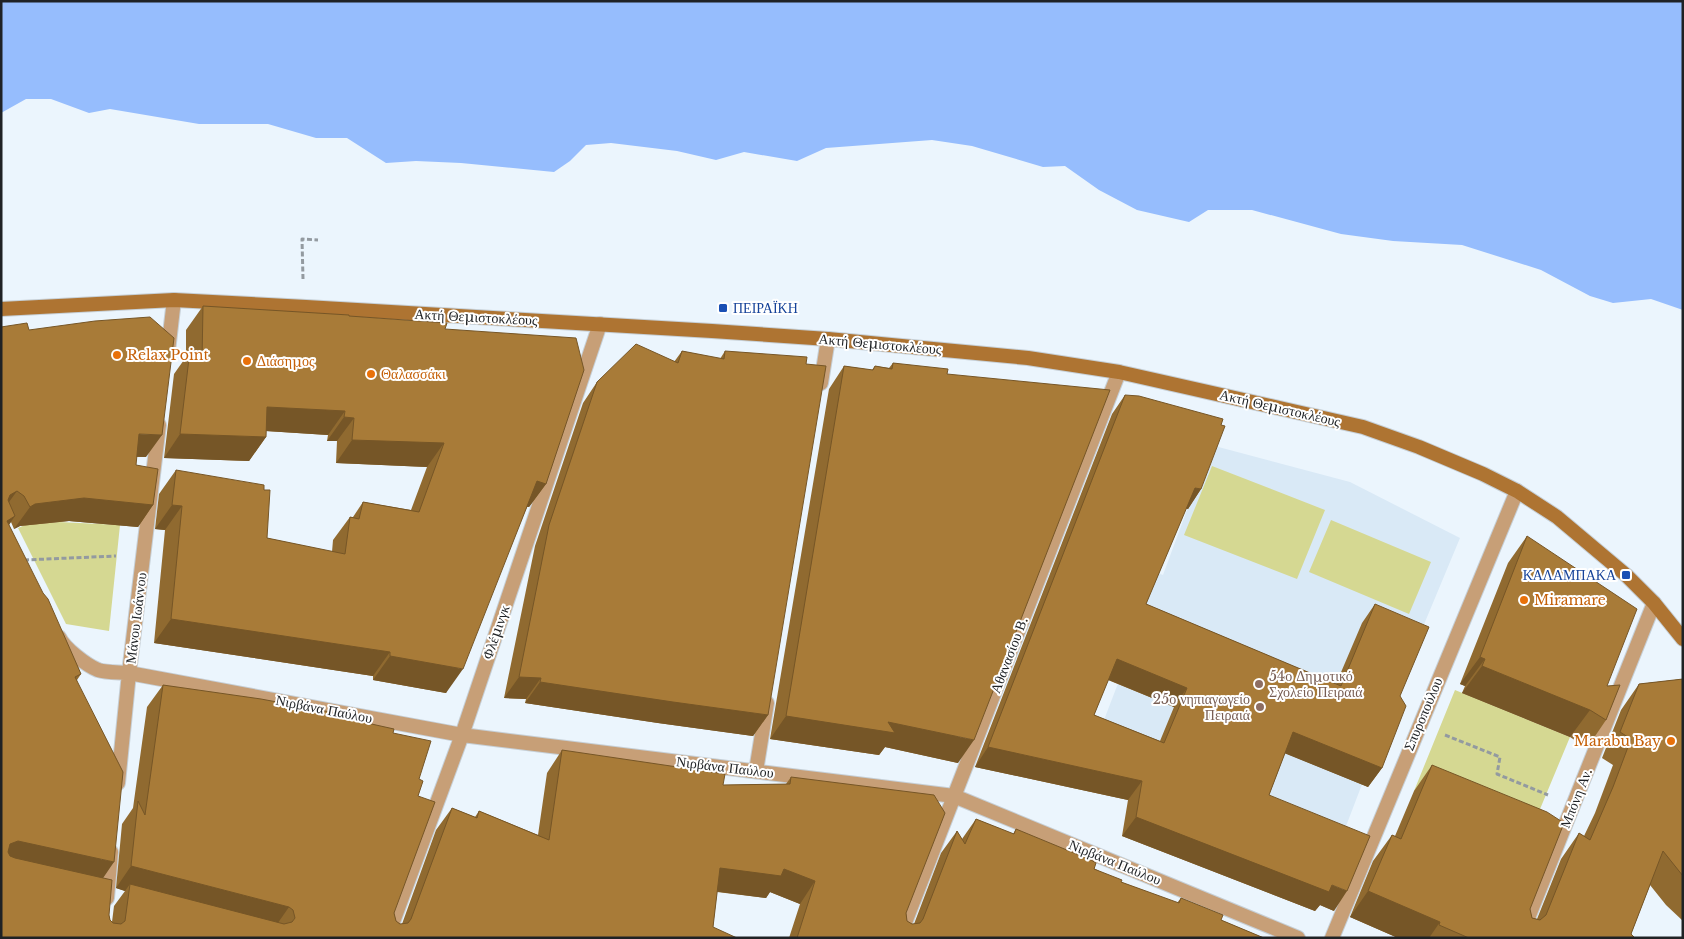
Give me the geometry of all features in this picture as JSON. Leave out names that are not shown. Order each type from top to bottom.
[{"type":"main road","name":"Ακτή Θεμιστοκλέους","points":[[1,309],[174,300],[306,307],[828,339],[1028,358],[1119,372],[1363,427],[1465,466],[1517,491],[1557,517],[1626,575],[1654,603],[1683,639]]},
{"type":"street","points":[[166,368],[174,300]]},
{"type":"street","name":"Φλέμινγκ","points":[[387,938],[462,735],[600,324]]},
{"type":"street","points":[[818,398],[828,339]]},
{"type":"street","name":"Αθανασίου Β.","points":[[899,938],[1119,372]]},
{"type":"street","name":"Μάνου Ιωάννου","points":[[117,798],[161,408]]},
{"type":"street","name":"Σπυροπούλου","points":[[1332,938],[1517,491]]},
{"type":"street","name":"Μπόνη Αν.","points":[[1520,938],[1654,603]]},
{"type":"street","name":"Νιρβάνα Παύλου","points":[[53,626],[61,642],[77,656],[98,670],[130,672],[462,735],[954,796],[1298,938]]},
{"type":"street","points":[[756,771],[769,692]]},
{"type":"street","points":[[105,912],[113,837]]},
{"type":"path","points":[[306,307],[303,285],[302,239],[318,240]]},
{"type":"path","points":[[21,560],[144,555]]},
{"type":"path","points":[[1419,724],[1500,758],[1498,774],[1573,805]]},
{"type":"shaded area","name":"54ο Δημοτικό Σχολείο Πειραιά","points":[[1211,445],[1350,482],[1460,538],[1415,646],[1338,847],[1099,733],[1145,613],[1096,550],[1163,575]]},
{"type":"green space","points":[[1212,466],[1325,510],[1297,579],[1184,535]]},
{"type":"green space","points":[[1331,520],[1431,562],[1409,614],[1309,572]]},
{"type":"green space","points":[[59,522],[120,525],[109,631],[66,624],[18,528],[25,525]]},
{"type":"green space","points":[[1455,690],[1570,737],[1528,838],[1414,791]]},
{"type":"water","points":[[1,1],[1683,1],[1683,310],[1651,299],[1613,303],[1590,296],[1541,270],[1462,245],[1393,241],[1341,234],[1252,210],[1208,210],[1189,222],[1137,210],[1099,190],[1065,166],[1043,167],[972,146],[932,140],[826,148],[797,161],[744,152],[716,160],[677,151],[611,143],[586,145],[570,161],[554,172],[461,163],[416,161],[386,163],[347,138],[316,138],[268,124],[199,124],[110,109],[89,113],[51,99],[26,99],[1,113]]},
{"type":"building","points":[[203,306],[447,323],[445,329],[576,338],[584,370],[546,484],[537,481],[463,669],[390,656],[390,652],[171,619],[182,506],[172,505],[176,470],[264,485],[264,490],[270,490],[267,538],[345,554],[350,517],[359,519],[363,502],[419,512],[444,443],[352,440],[354,418],[344,417],[345,411],[267,407],[266,437],[180,434],[190,350],[202,361]]},
{"type":"building","points":[[150,317],[174,338],[162,435],[139,434],[136,465],[158,469],[153,505],[84,498],[35,504],[30,507],[24,496],[17,491],[10,495],[8,500],[15,516],[7,521],[43,593],[48,599],[81,674],[75,677],[123,772],[114,862],[18,841],[10,844],[8,852],[10,856],[15,858],[112,880],[109,915],[113,923],[121,924],[125,921],[130,884],[284,924],[292,922],[295,918],[293,910],[289,907],[131,866],[138,801],[145,815],[163,685],[261,699],[341,714],[340,717],[394,729],[393,733],[431,741],[419,779],[423,781],[418,796],[435,802],[394,913],[396,921],[400,924],[408,923],[411,919],[452,808],[477,818],[479,811],[549,840],[562,750],[725,774],[723,785],[790,784],[791,777],[934,795],[945,813],[906,913],[907,921],[912,924],[920,923],[923,919],[957,831],[965,844],[976,819],[1014,834],[1016,829],[1091,860],[1096,863],[1094,869],[1122,880],[1121,882],[1179,903],[1181,898],[1223,915],[1221,920],[1264,938],[797,938],[815,881],[784,869],[781,876],[720,868],[713,927],[737,938],[1,938],[1,327],[27,323],[29,330],[95,321]]},
{"type":"building","points":[[636,344],[678,363],[682,351],[724,359],[725,351],[807,357],[806,364],[826,366],[768,715],[540,682],[541,678],[519,677],[549,525],[597,382]]},
{"type":"building","points":[[893,363],[948,369],[947,374],[1110,390],[974,740],[888,722],[895,733],[786,716],[844,366],[873,370],[875,366],[892,369]]},
{"type":"building","points":[[1125,395],[1139,396],[1223,419],[1221,425],[1225,426],[1201,489],[1195,488],[1146,604],[1341,686],[1375,604],[1429,627],[1400,696],[1406,706],[1382,768],[1293,732],[1269,795],[1370,836],[1347,891],[1332,885],[1329,892],[1136,817],[1142,781],[988,747]],"holes":[[[1117,659],[1187,688],[1164,743],[1094,715]]]},
{"type":"building","points":[[1527,536],[1637,609],[1607,686],[1620,685],[1606,720],[1590,710],[1482,666],[1485,659],[1480,657]]},
{"type":"building","points":[[1683,679],[1683,876],[1663,851],[1631,934],[1635,938],[1469,938],[1439,925],[1440,922],[1368,891],[1392,835],[1401,839],[1432,765],[1547,812],[1564,823],[1530,909],[1532,918],[1540,920],[1546,915],[1579,833],[1590,840],[1613,787],[1631,739],[1620,732],[1639,684]]},
{"type":"place","name":"ΠΕΙΡΑΪΚΗ","points":[[723,308]]},
{"type":"place","name":"Relax Point","points":[[117,355]]},
{"type":"place","name":"Διάσημος","points":[[247,361]]},
{"type":"place","name":"Θαλασσάκι","points":[[371,374]]},
{"type":"place","name":"ΚΑΛΑΜΠΑΚΑ","points":[[1626,575]]},
{"type":"place","name":"Miramare","points":[[1524,600]]},
{"type":"place","name":"54ο Δημοτικό Σχολείο Πειραιά","points":[[1259,684]]},
{"type":"place","name":"25ο νηπιαγωγείο Πειραιά","points":[[1260,707]]},
{"type":"place","name":"Marabu Bay","points":[[1671,741]]}]
